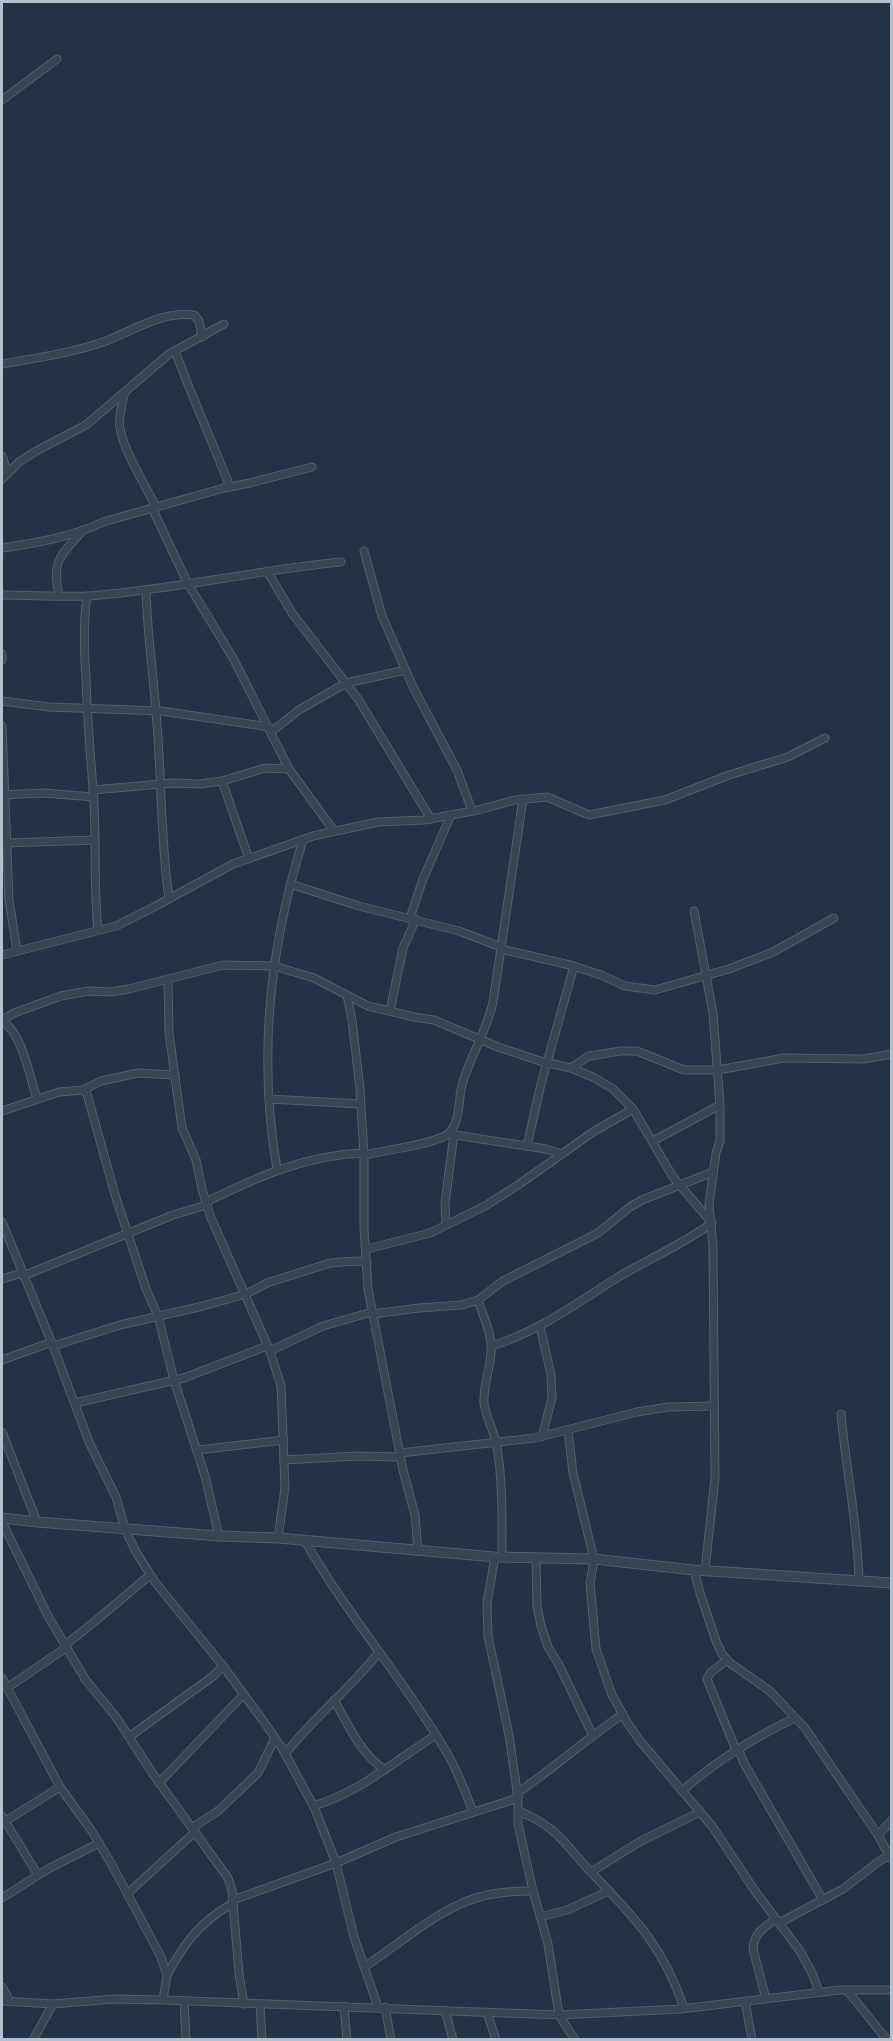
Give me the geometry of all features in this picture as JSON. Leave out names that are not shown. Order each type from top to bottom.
[{"type":"street","points":[[2,97],[57,59]]},
{"type":"street","points":[[2,364],[54,356],[105,341],[147,322],[166,317],[194,315],[199,321],[202,337]]},
{"type":"street","points":[[2,479],[19,462],[86,424],[124,394],[144,374],[175,351],[224,324]]},
{"type":"street","points":[[175,351],[195,406],[210,435],[230,487]]},
{"type":"street","points":[[124,394],[119,417],[124,441],[188,584],[233,657],[290,769],[334,831]]},
{"type":"street","points":[[2,456],[8,473]]},
{"type":"street","points":[[2,548],[37,543],[103,522],[312,467]]},
{"type":"street","points":[[59,596],[56,580],[58,558],[83,530]]},
{"type":"street","points":[[364,551],[382,616],[413,687],[457,770],[472,811]]},
{"type":"street","points":[[2,595],[87,596],[146,590],[341,562]]},
{"type":"street","points":[[267,571],[292,613],[346,683],[431,819]]},
{"type":"street","points":[[146,590],[161,784],[164,864],[169,899]]},
{"type":"street","points":[[87,596],[84,618],[98,930]]},
{"type":"street","points":[[2,654],[2,660]]},
{"type":"street","points":[[2,701],[49,707],[156,711],[270,729],[346,683],[406,670]]},
{"type":"street","points":[[2,726],[9,900],[17,951]]},
{"type":"street","points":[[2,955],[116,926],[233,864],[334,831],[378,822],[431,819],[523,799],[547,797],[589,816],[665,800],[729,775],[789,757],[825,738]]},
{"type":"street","points":[[3,795],[93,793],[161,784],[200,784],[222,781],[265,768],[290,769]]},
{"type":"street","points":[[222,781],[249,859]]},
{"type":"street","points":[[446,1224],[445,1203],[451,1134],[458,1111],[462,1084],[491,1013],[523,799]]},
{"type":"street","points":[[390,1011],[402,948],[423,879],[451,815]]},
{"type":"street","points":[[7,843],[94,840]]},
{"type":"street","points":[[277,1169],[269,1099],[268,1033],[274,966],[290,884],[303,840]]},
{"type":"street","points":[[290,884],[336,899],[480,938],[501,948],[574,966],[625,986],[655,990],[707,976],[773,952],[834,918]]},
{"type":"street","points":[[694,911],[713,1013],[720,1105],[720,1141],[709,1204],[712,1223],[714,1490],[705,1570]]},
{"type":"street","points":[[37,1099],[18,1041],[12,1030],[2,1021],[14,1013],[61,996],[88,991],[119,990],[223,965],[274,966],[314,978],[368,1006],[434,1020],[481,1041],[571,1068],[595,1078],[613,1089],[633,1109],[680,1185],[712,1223]]},
{"type":"street","points":[[527,1146],[546,1062],[574,966]]},
{"type":"street","points":[[168,980],[169,1033],[183,1128],[196,1160],[206,1204],[269,1349],[281,1386],[285,1488],[279,1538]]},
{"type":"street","points":[[347,995],[352,1020],[360,1104],[364,1228],[372,1313],[408,1497],[415,1515],[418,1551]]},
{"type":"street","points":[[571,1068],[589,1056],[621,1051],[637,1052],[684,1070],[718,1070],[784,1058],[864,1059],[891,1054]]},
{"type":"street","points":[[2,1111],[59,1092],[83,1090],[101,1081],[138,1073],[175,1075]]},
{"type":"street","points":[[83,1090],[90,1103],[104,1159],[146,1289],[158,1316],[174,1380],[198,1450],[219,1536]]},
{"type":"street","points":[[269,1099],[360,1104]]},
{"type":"street","points":[[653,1141],[720,1105]]},
{"type":"street","points":[[367,1249],[421,1236],[485,1206],[593,1132],[633,1109]]},
{"type":"street","points":[[2,1279],[22,1274],[206,1204],[242,1184],[277,1169],[323,1157],[363,1154],[426,1143],[451,1134],[562,1154]]},
{"type":"street","points":[[75,1404],[174,1380],[269,1349],[322,1326],[372,1313],[462,1305],[478,1300],[503,1281],[598,1233],[642,1200],[713,1172]]},
{"type":"street","points":[[2,1222],[89,1442],[116,1497],[125,1529],[136,1552],[150,1575],[223,1666],[275,1738],[313,1806],[336,1863],[345,1906],[364,1967],[381,2007],[391,2040]]},
{"type":"street","points":[[491,1346],[516,1339],[540,1326],[621,1276],[689,1240],[712,1223]]},
{"type":"street","points":[[2,1360],[120,1325],[246,1294],[267,1283],[330,1263],[367,1262]]},
{"type":"street","points":[[478,1300],[491,1346],[484,1403],[489,1427],[497,1444],[501,1499],[499,1557],[487,1603],[488,1636],[509,1735],[520,1832],[548,1944],[559,2015],[575,2040]]},
{"type":"street","points":[[540,1326],[551,1374],[552,1398],[542,1437]]},
{"type":"street","points":[[284,1460],[400,1455],[497,1444],[542,1437],[637,1412],[668,1407],[714,1406]]},
{"type":"street","points":[[841,1414],[856,1529],[859,1581]]},
{"type":"street","points":[[568,1430],[573,1473],[594,1559],[590,1584],[596,1649],[603,1674],[622,1714],[640,1741],[712,1826],[755,1892],[800,1951],[819,1992]]},
{"type":"street","points":[[2,1432],[37,1522]]},
{"type":"street","points":[[198,1450],[284,1440]]},
{"type":"street","points":[[2,1518],[499,1557],[594,1559],[694,1570],[891,1583]]},
{"type":"street","points":[[2,1522],[48,1616],[85,1679],[116,1717],[159,1783],[228,1878],[232,1890],[239,1974],[244,2004]]},
{"type":"street","points":[[305,1540],[334,1590],[436,1735],[455,1769],[473,1812]]},
{"type":"street","points":[[536,1559],[535,1583],[541,1626],[548,1647],[560,1665],[593,1736]]},
{"type":"street","points":[[694,1570],[716,1641],[727,1660],[770,1690],[795,1718],[820,1749],[891,1858],[878,1862],[843,1889],[777,1921],[757,1934],[753,1940],[753,1948],[766,1999]]},
{"type":"street","points":[[7,1688],[66,1646],[150,1575]]},
{"type":"street","points":[[285,1754],[300,1735],[363,1672],[379,1652]]},
{"type":"street","points":[[727,1660],[710,1673],[707,1679],[745,1765],[823,1900]]},
{"type":"street","points":[[129,1737],[205,1682],[223,1666]]},
{"type":"street","points":[[2,1678],[60,1786],[99,1843],[160,1955],[167,1975]]},
{"type":"street","points":[[159,1783],[244,1694]]},
{"type":"street","points":[[334,1700],[366,1752],[377,1765],[385,1770]]},
{"type":"street","points":[[164,2000],[167,1975],[186,1942],[202,1924],[233,1901],[336,1863],[396,1837],[517,1796],[622,1714]]},
{"type":"street","points":[[682,1791],[698,1776],[737,1749],[795,1718]]},
{"type":"street","points":[[313,1806],[331,1801],[385,1770],[436,1735]]},
{"type":"street","points":[[127,1894],[258,1773],[275,1738]]},
{"type":"street","points":[[38,1875],[3,1820],[60,1786]]},
{"type":"street","points":[[518,1810],[544,1824],[609,1891],[652,1940],[676,1983],[684,2008]]},
{"type":"street","points":[[591,1872],[641,1841],[700,1812]]},
{"type":"street","points":[[878,1835],[891,1820]]},
{"type":"street","points":[[2,1898],[38,1875],[99,1843]]},
{"type":"street","points":[[364,1967],[420,1927],[460,1904],[486,1895],[533,1891]]},
{"type":"street","points":[[540,1917],[567,1910],[609,1891]]},
{"type":"street","points":[[2,1987],[6,2001],[53,2004],[114,2000],[164,2000],[559,2015],[684,2008],[819,1992],[891,1990]]},
{"type":"street","points":[[847,1990],[887,2040]]},
{"type":"street","points":[[184,2001],[186,2040]]},
{"type":"street","points":[[745,2001],[752,2040]]},
{"type":"street","points":[[33,2040],[53,2004]]},
{"type":"street","points":[[260,2004],[262,2040]]},
{"type":"street","points":[[344,2006],[347,2040]]},
{"type":"street","points":[[445,2010],[453,2040]]},
{"type":"street","points":[[486,2012],[495,2040]]}]
